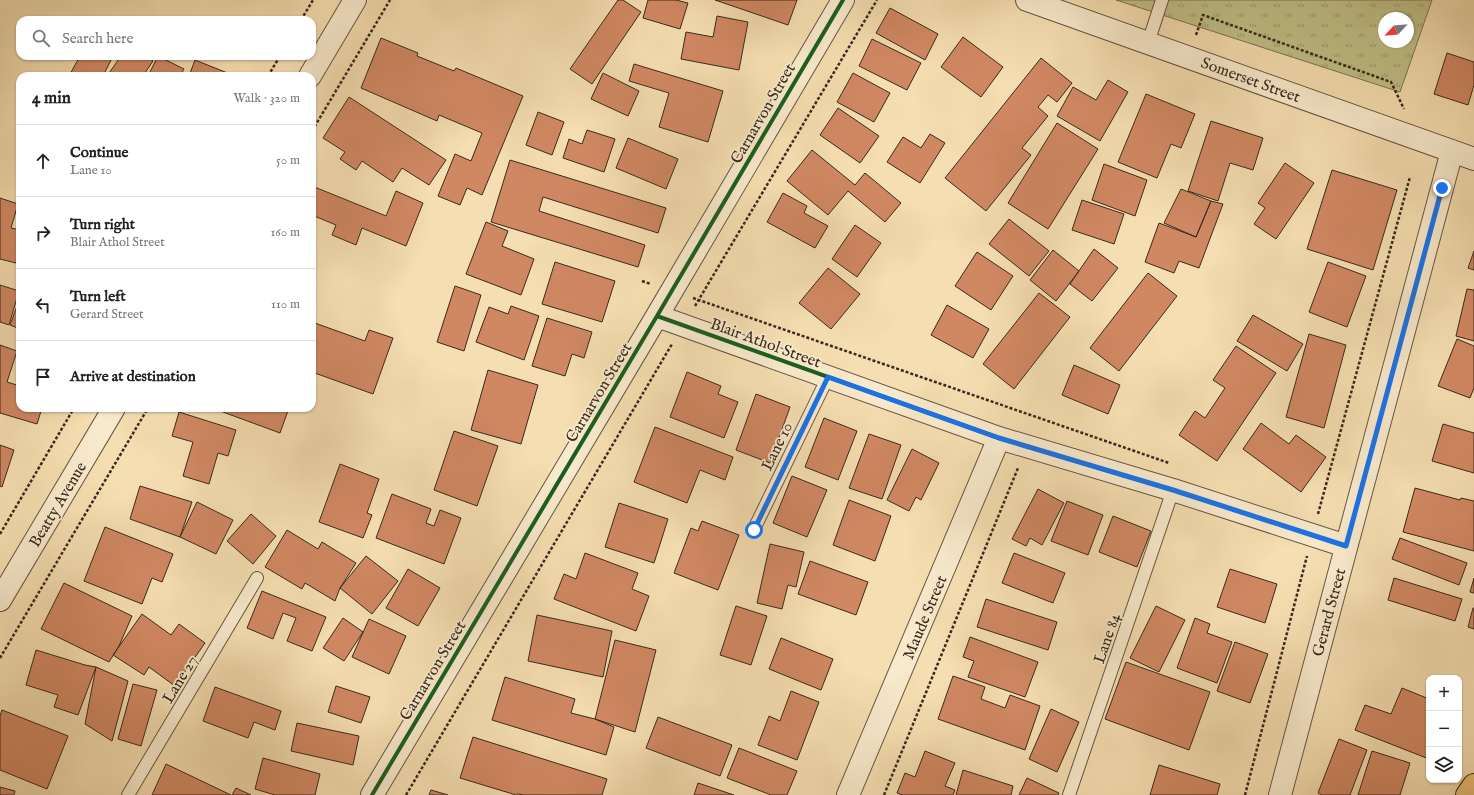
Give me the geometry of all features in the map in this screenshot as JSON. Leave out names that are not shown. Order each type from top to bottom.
[{"type":"highway","points":[[1467,795],[1474,785]]},
{"type":"street","points":[[312,72],[355,0]]},
{"type":"street","name":"Carnarvon Street","points":[[372,795],[672,291],[843,0]]},
{"type":"street","name":"Somerset Street","points":[[1027,0],[1474,159]]},
{"type":"street","name":"Gerard Street","points":[[1280,795],[1452,150]]},
{"type":"street","name":"Blair Athol Street","points":[[657,316],[999,438],[1173,490],[1346,546]]},
{"type":"street","name":"Beatty Avenue","points":[[0,600],[112,412]]},
{"type":"street","name":"Maude Street","points":[[848,795],[999,438]]},
{"type":"lane","points":[[1148,43],[1162,0]]},
{"type":"lane","name":"Lane 10","points":[[754,530],[828,377]]},
{"type":"lane","name":"Lane 84","points":[[1069,795],[1173,490]]},
{"type":"lane","name":"Lane 27","points":[[128,795],[257,578]]},
{"type":"path","points":[[303,16],[313,0]]},
{"type":"path","points":[[316,124],[390,0]]},
{"type":"path","points":[[406,795],[877,0]]},
{"type":"path","points":[[1195,38],[1203,15],[1391,82],[1404,110],[1411,112]]},
{"type":"path","points":[[270,72],[278,60]]},
{"type":"path","points":[[1310,512],[1318,515],[1410,177]]},
{"type":"path","points":[[642,281],[1175,465]]},
{"type":"path","points":[[0,534],[72,412]]},
{"type":"path","points":[[0,658],[146,412]]},
{"type":"path","points":[[884,795],[1039,418]]},
{"type":"path","points":[[1245,795],[1313,535]]},
{"type":"green space","points":[[1116,0],[1432,0],[1400,92]]},
{"type":"building","points":[[618,0],[623,0],[641,12],[592,84],[570,69]]},
{"type":"building","points":[[648,0],[676,0],[688,3],[680,29],[643,18]]},
{"type":"building","points":[[715,0],[797,0],[788,25]]},
{"type":"building","points":[[890,8],[938,34],[925,60],[876,33]]},
{"type":"building","points":[[717,16],[748,22],[739,70],[681,59],[686,32],[713,37]]},
{"type":"building","points":[[963,37],[1003,67],[981,97],[941,67]]},
{"type":"building","points":[[381,38],[418,53],[417,56],[454,71],[456,68],[523,96],[482,195],[467,188],[460,205],[438,196],[455,154],[471,161],[482,133],[439,115],[437,121],[361,88]]},
{"type":"building","points":[[872,39],[921,63],[907,90],[859,66]]},
{"type":"building","points":[[1447,53],[1474,62],[1474,85],[1468,105],[1434,94]]},
{"type":"building","points":[[1041,58],[1072,83],[1057,102],[1048,95],[1038,107],[1048,116],[1022,148],[1031,155],[986,211],[945,178]]},
{"type":"building","points":[[78,60],[111,60],[105,72],[71,72]]},
{"type":"building","points":[[118,60],[153,61],[146,72],[110,72]]},
{"type":"building","points":[[156,60],[166,60],[184,69],[182,72],[150,72]]},
{"type":"building","points":[[195,60],[225,72],[190,72]]},
{"type":"building","points":[[634,64],[723,91],[708,142],[659,127],[669,93],[629,81]]},
{"type":"building","points":[[603,73],[639,91],[628,116],[591,99]]},
{"type":"building","points":[[853,73],[890,93],[874,122],[837,102]]},
{"type":"building","points":[[1108,80],[1128,92],[1100,141],[1057,116],[1073,87],[1096,100]]},
{"type":"building","points":[[1146,94],[1195,114],[1181,148],[1171,144],[1157,178],[1118,162]]},
{"type":"building","points":[[349,97],[446,160],[429,185],[402,168],[393,182],[362,161],[356,170],[340,159],[345,152],[323,138]]},
{"type":"building","points":[[838,108],[879,136],[860,163],[820,135]]},
{"type":"building","points":[[538,112],[564,122],[552,155],[526,145]]},
{"type":"building","points":[[1211,121],[1263,138],[1253,170],[1230,163],[1218,201],[1188,191]]},
{"type":"building","points":[[1057,123],[1098,149],[1048,229],[1008,203]]},
{"type":"building","points":[[587,130],[615,139],[604,172],[563,158],[569,139],[582,144]]},
{"type":"building","points":[[930,134],[945,143],[920,183],[887,162],[903,137],[921,148]]},
{"type":"building","points":[[628,138],[678,159],[666,189],[616,168]]},
{"type":"building","points":[[812,150],[855,185],[865,173],[901,203],[885,222],[848,191],[828,215],[787,181]]},
{"type":"building","points":[[510,160],[666,208],[658,233],[543,197],[539,211],[645,245],[638,267],[491,222]]},
{"type":"building","points":[[1285,163],[1314,183],[1276,239],[1254,224],[1265,208],[1258,203]]},
{"type":"building","points":[[1104,164],[1147,180],[1135,216],[1092,200]]},
{"type":"building","points":[[1332,170],[1397,190],[1373,270],[1307,249]]},
{"type":"building","points":[[316,188],[386,216],[396,191],[423,203],[406,246],[362,228],[356,245],[332,235],[336,225],[316,217]]},
{"type":"building","points":[[1181,189],[1211,201],[1196,237],[1164,223]]},
{"type":"building","points":[[783,193],[807,206],[804,213],[828,226],[815,248],[767,222]]},
{"type":"building","points":[[0,198],[16,203],[16,211],[11,228],[16,229],[16,263],[0,259]]},
{"type":"building","points":[[1082,200],[1124,214],[1114,244],[1072,230]]},
{"type":"building","points":[[1211,201],[1223,204],[1199,268],[1179,261],[1174,273],[1145,262],[1159,223],[1196,237]]},
{"type":"building","points":[[1009,219],[1049,251],[1029,276],[989,244]]},
{"type":"building","points":[[486,222],[508,231],[502,246],[534,259],[521,295],[466,274]]},
{"type":"building","points":[[855,225],[881,243],[857,277],[832,259]]},
{"type":"building","points":[[1094,249],[1118,268],[1092,301],[1070,284]]},
{"type":"building","points":[[1053,250],[1079,271],[1056,301],[1030,280]]},
{"type":"building","points":[[1474,251],[1474,270],[1468,268]]},
{"type":"building","points":[[977,252],[1013,276],[991,310],[955,286]]},
{"type":"building","points":[[555,262],[615,281],[602,322],[542,304]]},
{"type":"building","points":[[1328,262],[1366,276],[1347,327],[1309,312]]},
{"type":"building","points":[[828,268],[860,294],[831,329],[799,303]]},
{"type":"building","points":[[1148,273],[1177,296],[1119,371],[1090,348]]},
{"type":"building","points":[[0,285],[16,290],[16,301],[9,325],[0,322]]},
{"type":"building","points":[[455,286],[481,295],[464,351],[437,342]]},
{"type":"building","points":[[1467,289],[1474,290],[1474,341],[1456,336]]},
{"type":"building","points":[[1039,293],[1070,317],[1014,389],[983,364]]},
{"type":"building","points":[[947,305],[989,329],[973,358],[931,335]]},
{"type":"building","points":[[511,306],[539,316],[524,360],[476,342],[489,307],[508,314]]},
{"type":"building","points":[[16,309],[16,327],[10,325]]},
{"type":"building","points":[[1253,315],[1303,344],[1287,371],[1237,341]]},
{"type":"building","points":[[547,318],[592,332],[584,358],[572,354],[565,376],[532,366]]},
{"type":"building","points":[[316,323],[365,341],[369,330],[393,338],[373,394],[316,373]]},
{"type":"building","points":[[1309,334],[1346,345],[1324,428],[1286,417]]},
{"type":"building","points":[[1457,339],[1474,346],[1474,388],[1470,398],[1438,386]]},
{"type":"building","points":[[0,345],[16,351],[7,382],[16,385],[16,412],[41,412],[37,424],[0,413]]},
{"type":"building","points":[[1236,346],[1276,373],[1217,461],[1179,435],[1195,411],[1205,418],[1225,388],[1213,380]]},
{"type":"building","points":[[1074,365],[1120,385],[1108,414],[1062,395]]},
{"type":"building","points":[[488,370],[538,385],[521,444],[471,430]]},
{"type":"building","points":[[687,372],[721,386],[718,394],[738,402],[724,438],[670,417]]},
{"type":"building","points":[[756,394],[790,407],[770,463],[736,450]]},
{"type":"building","points":[[179,412],[236,430],[228,456],[218,453],[209,484],[183,476],[193,442],[172,436]]},
{"type":"building","points":[[223,412],[288,412],[280,433]]},
{"type":"building","points":[[824,418],[857,431],[838,480],[805,467]]},
{"type":"building","points":[[1261,423],[1289,444],[1296,435],[1326,457],[1301,492],[1243,449]]},
{"type":"building","points":[[1443,424],[1474,433],[1474,473],[1432,461]]},
{"type":"building","points":[[655,427],[733,457],[725,480],[700,470],[687,503],[634,482]]},
{"type":"building","points":[[454,431],[498,446],[477,506],[434,490]]},
{"type":"building","points":[[869,434],[901,445],[882,499],[849,488]]},
{"type":"building","points":[[0,445],[14,450],[2,487],[0,486]]},
{"type":"building","points":[[912,449],[939,463],[921,500],[916,497],[909,511],[887,500]]},
{"type":"building","points":[[340,464],[379,479],[367,513],[372,515],[363,538],[319,522]]},
{"type":"building","points":[[792,476],[827,490],[807,537],[773,523]]},
{"type":"building","points":[[140,486],[192,502],[180,537],[130,519]]},
{"type":"building","points":[[1415,488],[1460,500],[1461,498],[1474,501],[1474,551],[1403,532]]},
{"type":"building","points":[[1038,489],[1064,503],[1042,545],[1030,538],[1026,546],[1012,539]]},
{"type":"building","points":[[392,494],[431,509],[426,523],[434,526],[440,510],[461,518],[444,564],[376,538]]},
{"type":"building","points":[[849,500],[891,516],[875,561],[833,545]]},
{"type":"building","points":[[1067,501],[1103,515],[1088,555],[1051,541]]},
{"type":"building","points":[[197,502],[233,520],[216,554],[180,537]]},
{"type":"building","points":[[619,503],[668,519],[654,563],[605,547]]},
{"type":"building","points":[[251,514],[276,536],[253,564],[227,541]]},
{"type":"building","points":[[1113,516],[1151,531],[1137,567],[1099,552]]},
{"type":"building","points":[[702,521],[739,535],[718,590],[674,573],[691,528],[698,531]]},
{"type":"building","points":[[105,527],[173,554],[162,582],[152,578],[142,604],[84,581]]},
{"type":"building","points":[[287,530],[318,549],[322,542],[356,563],[340,588],[335,601],[305,583],[302,589],[265,567]]},
{"type":"building","points":[[1400,538],[1467,563],[1459,585],[1392,559]]},
{"type":"building","points":[[770,544],[804,552],[796,587],[788,585],[782,609],[757,603]]},
{"type":"building","points":[[585,553],[638,573],[632,589],[649,596],[636,631],[554,599],[564,574],[576,579]]},
{"type":"building","points":[[1014,553],[1065,573],[1053,603],[1002,583]]},
{"type":"building","points":[[366,556],[398,581],[372,614],[340,588]]},
{"type":"building","points":[[810,561],[868,582],[856,615],[798,594]]},
{"type":"building","points":[[408,569],[440,588],[418,626],[386,608]]},
{"type":"building","points":[[1230,569],[1277,584],[1265,623],[1217,607]]},
{"type":"building","points":[[1394,578],[1462,599],[1455,621],[1388,600]]},
{"type":"building","points":[[1474,578],[1474,593],[1470,592]]},
{"type":"building","points":[[64,583],[132,616],[119,646],[109,662],[41,629]]},
{"type":"building","points":[[262,591],[326,617],[312,651],[287,641],[296,618],[283,613],[273,639],[247,628]]},
{"type":"building","points":[[986,599],[1057,622],[1048,650],[977,627]]},
{"type":"building","points":[[736,606],[767,616],[751,665],[720,655]]},
{"type":"building","points":[[1156,606],[1185,620],[1159,672],[1130,658]]},
{"type":"building","points":[[1474,608],[1474,629],[1468,627]]},
{"type":"building","points":[[142,614],[171,635],[179,624],[205,643],[175,686],[149,667],[144,675],[113,655]]},
{"type":"building","points":[[537,615],[612,631],[603,677],[528,661]]},
{"type":"building","points":[[343,618],[363,632],[344,661],[323,648]]},
{"type":"building","points":[[1195,618],[1210,624],[1207,633],[1232,642],[1217,683],[1177,668]]},
{"type":"building","points":[[369,619],[406,636],[389,674],[352,657]]},
{"type":"building","points":[[970,637],[1038,662],[1025,697],[968,677],[974,661],[963,657]]},
{"type":"building","points":[[781,638],[833,659],[821,690],[769,669]]},
{"type":"building","points":[[615,640],[656,650],[635,732],[595,719]]},
{"type":"building","points":[[1235,642],[1268,654],[1250,703],[1217,691]]},
{"type":"building","points":[[36,650],[96,667],[78,715],[54,707],[58,695],[26,685]]},
{"type":"building","points":[[1126,662],[1210,692],[1189,750],[1105,719]]},
{"type":"building","points":[[96,667],[128,681],[112,741],[85,724]]},
{"type":"building","points":[[953,676],[985,687],[981,699],[1005,708],[1010,695],[1040,706],[1025,750],[938,719]]},
{"type":"building","points":[[505,677],[575,699],[571,713],[595,719],[614,727],[606,755],[492,720]]},
{"type":"building","points":[[133,684],[157,690],[141,746],[118,739]]},
{"type":"building","points":[[336,686],[370,697],[361,723],[328,712]]},
{"type":"building","points":[[215,687],[281,711],[275,730],[254,722],[248,738],[203,721]]},
{"type":"building","points":[[1402,688],[1426,698],[1426,758],[1355,730],[1365,705],[1391,714]]},
{"type":"building","points":[[791,691],[819,702],[797,760],[758,745],[769,716],[780,721]]},
{"type":"building","points":[[1051,709],[1079,722],[1057,772],[1029,759]]},
{"type":"building","points":[[2,710],[68,736],[47,789],[0,770],[0,716]]},
{"type":"building","points":[[658,717],[732,745],[720,776],[646,748]]},
{"type":"building","points":[[297,723],[359,736],[353,765],[291,751]]},
{"type":"building","points":[[473,737],[607,779],[602,795],[516,795],[460,778]]},
{"type":"building","points":[[1339,739],[1367,750],[1350,795],[1322,795],[1318,793]]},
{"type":"building","points":[[739,748],[797,771],[787,795],[771,795],[727,778]]},
{"type":"building","points":[[925,751],[955,763],[945,786],[955,790],[953,795],[903,795],[897,793],[905,773],[915,777]]},
{"type":"building","points":[[1372,751],[1410,763],[1400,795],[1358,795]]},
{"type":"building","points":[[263,758],[320,774],[315,795],[275,795],[255,789]]},
{"type":"building","points":[[166,764],[231,795],[152,795]]},
{"type":"building","points":[[1159,765],[1220,784],[1217,795],[1150,795]]},
{"type":"building","points":[[963,770],[1013,786],[1011,795],[956,795]]},
{"type":"building","points":[[1027,778],[1059,793],[1058,795],[1019,795]]},
{"type":"building","points":[[698,783],[734,795],[694,795]]},
{"type":"building","points":[[0,787],[15,791],[14,795],[0,795]]},
{"type":"building","points":[[236,788],[251,795],[232,795]]},
{"type":"building","points":[[431,790],[448,795],[429,795]]},
{"type":"cycle path","points":[[372,795],[843,0]]},
{"type":"cycle path","points":[[657,316],[999,438],[1173,490],[1346,546]]},
{"type":"route","points":[[754,530],[828,377],[999,438],[1173,490],[1346,546],[1442,188]]}]
